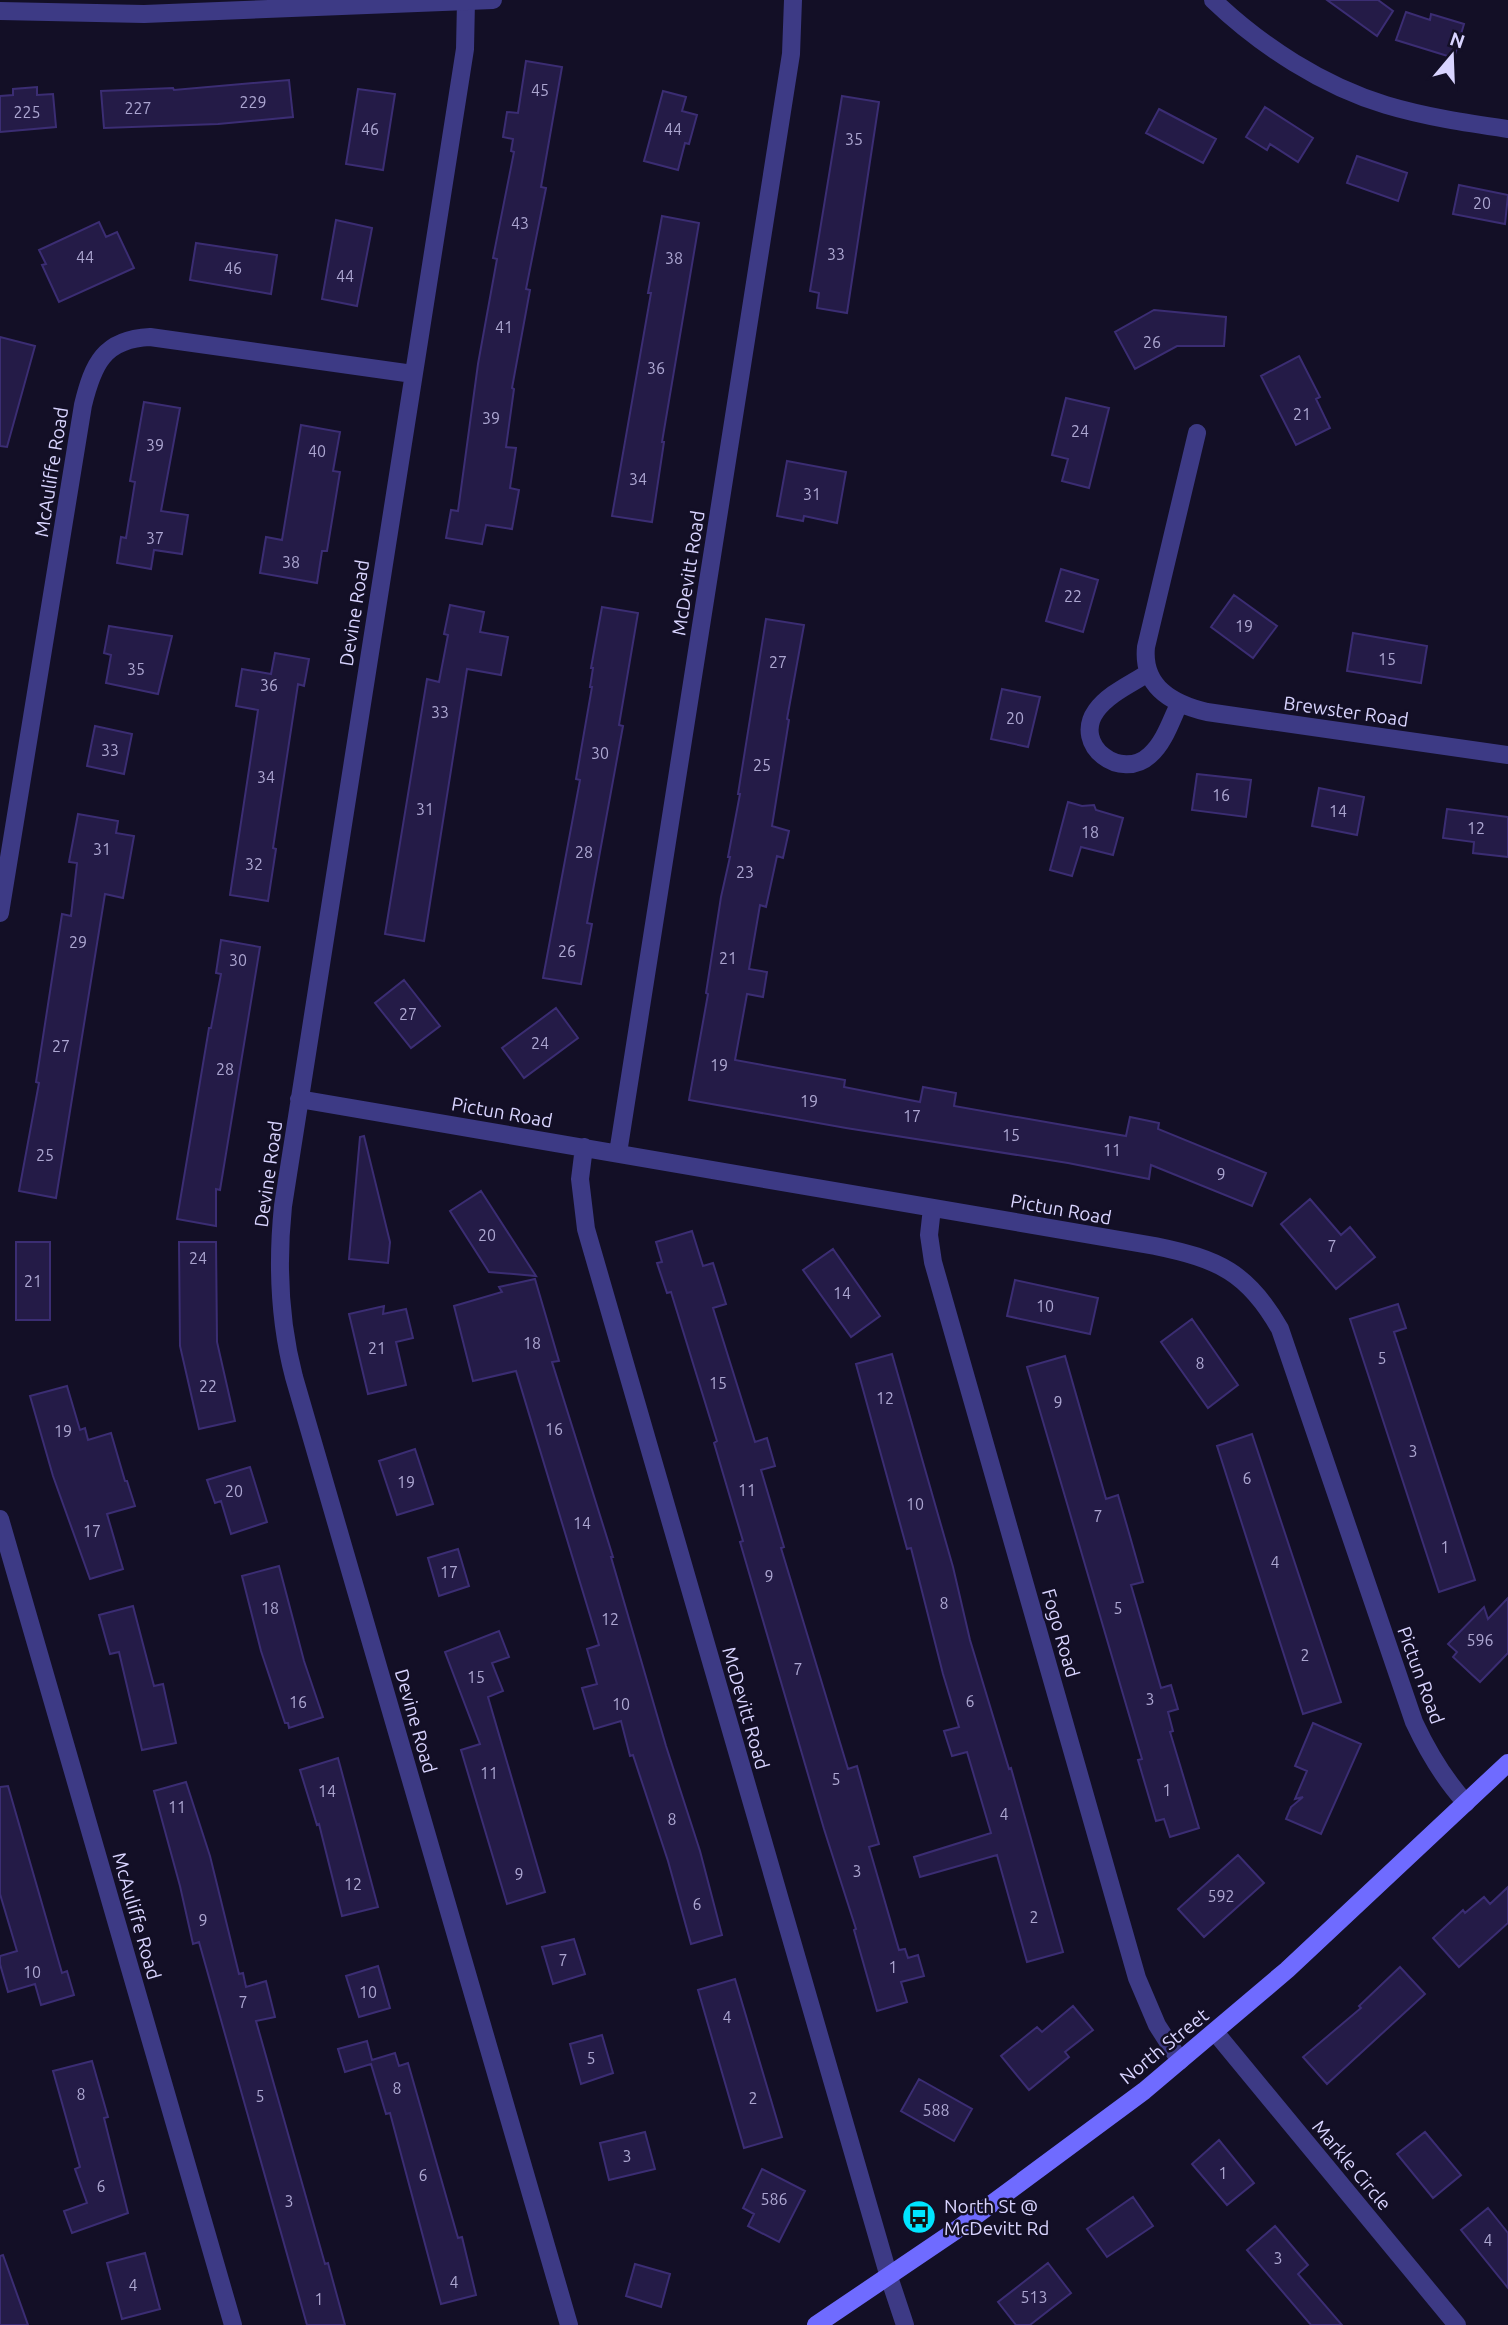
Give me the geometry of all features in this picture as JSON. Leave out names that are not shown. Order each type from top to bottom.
[{"type":"main road","name":"North Street","points":[[816,2325],[1012,2190],[1180,2061],[1321,1939],[1508,1763]]},
{"type":"street","points":[[0,11],[144,14],[493,0]]},
{"type":"street","name":"McDevitt Road","points":[[618,1153],[789,68],[793,0]]},
{"type":"street","points":[[1213,0],[1293,62],[1338,87],[1386,105],[1508,129]]},
{"type":"street","name":"Devine Road","points":[[466,1],[465,49],[283,1206],[279,1253],[281,1302],[288,1352],[569,2325]]},
{"type":"street","name":"McAuliffe Road","points":[[0,913],[83,405],[92,373],[100,360],[120,341],[150,337],[412,373]]},
{"type":"street","points":[[1179,704],[1163,738],[1147,758],[1126,766],[1101,756],[1089,733],[1090,721],[1096,710],[1106,700],[1148,673],[1144,660],[1147,639],[1197,433]]},
{"type":"street","name":"Brewster Road","points":[[1148,673],[1157,686],[1179,704],[1207,712],[1508,755]]},
{"type":"street","name":"Pictun Road","points":[[299,1099],[1156,1246],[1198,1256],[1230,1270],[1258,1295],[1280,1329],[1414,1723],[1430,1756],[1466,1803]]},
{"type":"street","name":"McDevitt Road","points":[[584,1147],[580,1179],[586,1229],[905,2325]]},
{"type":"street","name":"Fogo Road","points":[[932,1208],[929,1235],[933,1262],[1137,1978],[1157,2025],[1180,2061]]},
{"type":"street","name":"McAuliffe Road","points":[[0,1519],[233,2325]]},
{"type":"street","name":"Markle Circle","points":[[1215,2032],[1457,2325]]},
{"type":"building","points":[[1327,0],[1378,0],[1393,11],[1377,36]]},
{"type":"building","points":[[1406,12],[1430,20],[1431,14],[1464,24],[1454,58],[1396,40]]},
{"type":"building","points":[[526,61],[562,67],[541,187],[546,188],[526,289],[530,290],[512,388],[506,447],[516,448],[510,488],[519,490],[512,529],[486,525],[482,544],[446,538],[451,510],[458,511],[478,364],[497,259],[493,258],[514,152],[511,151],[513,139],[503,137],[507,112],[518,113]]},
{"type":"building","points":[[289,80],[293,117],[218,124],[104,128],[101,91],[174,90]]},
{"type":"building","points":[[37,87],[37,95],[53,94],[56,127],[0,132],[0,96],[13,95],[13,89]]},
{"type":"building","points":[[358,89],[395,94],[383,170],[346,164]]},
{"type":"building","points":[[663,91],[686,97],[682,111],[697,115],[689,144],[685,143],[678,170],[644,161]]},
{"type":"building","points":[[842,96],[879,102],[847,313],[817,308],[819,293],[810,291]]},
{"type":"building","points":[[1265,107],[1313,138],[1298,162],[1270,144],[1267,150],[1246,137]]},
{"type":"building","points":[[1159,109],[1216,139],[1203,163],[1146,133]]},
{"type":"building","points":[[1357,156],[1407,173],[1398,201],[1347,183]]},
{"type":"building","points":[[1459,185],[1508,195],[1505,224],[1453,214]]},
{"type":"building","points":[[662,216],[699,223],[662,442],[652,522],[612,516]]},
{"type":"building","points":[[336,220],[372,228],[357,306],[322,299]]},
{"type":"building","points":[[99,222],[106,237],[117,232],[134,268],[59,302],[42,265],[46,264],[39,250]]},
{"type":"building","points":[[196,243],[277,255],[271,294],[190,280]]},
{"type":"building","points":[[1154,310],[1226,317],[1224,346],[1177,346],[1135,369],[1115,332]]},
{"type":"building","points":[[0,337],[35,346],[7,447],[0,446]]},
{"type":"building","points":[[1299,356],[1320,397],[1316,399],[1330,428],[1296,445],[1261,376]]},
{"type":"building","points":[[1066,398],[1109,408],[1089,488],[1062,481],[1068,459],[1052,455]]},
{"type":"building","points":[[144,402],[180,408],[161,511],[188,515],[182,554],[154,550],[151,569],[117,563],[121,537],[126,538],[135,482],[130,481]]},
{"type":"building","points":[[301,425],[340,432],[333,471],[340,472],[327,551],[322,551],[317,583],[260,573],[266,537],[282,540]]},
{"type":"building","points":[[787,461],[846,472],[837,523],[804,516],[803,521],[777,516]]},
{"type":"building","points":[[1061,569],[1098,580],[1083,632],[1046,621]]},
{"type":"building","points":[[1234,595],[1277,626],[1253,658],[1211,627]]},
{"type":"building","points":[[450,605],[484,612],[480,632],[508,637],[501,675],[467,669],[424,941],[385,934],[427,679],[439,682],[448,635],[444,634]]},
{"type":"building","points":[[602,607],[638,613],[619,725],[623,726],[587,923],[592,924],[581,984],[543,978],[580,780],[576,779]]},
{"type":"building","points":[[766,619],[804,625],[772,826],[789,831],[783,858],[777,856],[766,907],[760,905],[749,969],[767,972],[763,997],[747,994],[735,1060],[845,1080],[844,1087],[920,1102],[923,1087],[956,1093],[954,1106],[1126,1136],[1130,1117],[1159,1123],[1158,1129],[1266,1173],[1252,1206],[1151,1165],[1149,1179],[689,1100]]},
{"type":"building","points":[[109,626],[172,636],[158,694],[106,683],[111,655],[104,653]]},
{"type":"building","points":[[1353,633],[1427,646],[1421,683],[1347,671]]},
{"type":"building","points":[[275,653],[309,659],[304,686],[298,684],[273,848],[276,849],[268,901],[230,895],[258,710],[236,706],[242,669],[271,674]]},
{"type":"building","points":[[1002,689],[1040,697],[1028,747],[991,739]]},
{"type":"building","points":[[95,726],[132,734],[124,774],[87,766]]},
{"type":"building","points":[[1197,774],[1251,780],[1246,817],[1192,810]]},
{"type":"building","points":[[1319,788],[1364,797],[1357,835],[1312,826]]},
{"type":"building","points":[[1068,802],[1082,806],[1094,805],[1096,810],[1123,818],[1113,855],[1081,847],[1072,876],[1050,870]]},
{"type":"building","points":[[1447,809],[1508,817],[1508,857],[1473,853],[1474,842],[1443,838]]},
{"type":"building","points":[[78,814],[118,821],[116,833],[134,836],[123,898],[105,894],[56,1198],[19,1191],[39,1083],[36,1082],[62,914],[71,916],[77,863],[69,862]]},
{"type":"building","points":[[221,940],[260,947],[220,1190],[216,1189],[216,1226],[177,1219],[209,1028],[221,974],[216,973]]},
{"type":"building","points":[[404,980],[440,1026],[411,1048],[375,1003]]},
{"type":"building","points":[[556,1008],[578,1038],[524,1078],[502,1048]]},
{"type":"building","points":[[364,1136],[390,1242],[388,1263],[349,1259],[360,1137]]},
{"type":"building","points":[[481,1191],[536,1276],[489,1272],[450,1211]]},
{"type":"building","points":[[1310,1199],[1341,1235],[1350,1227],[1375,1257],[1336,1289],[1281,1224]]},
{"type":"building","points":[[692,1231],[703,1266],[713,1263],[726,1304],[713,1308],[755,1442],[767,1438],[775,1466],[761,1470],[784,1547],[781,1548],[848,1769],[857,1766],[879,1844],[869,1847],[899,1950],[905,1949],[908,1958],[918,1955],[924,1976],[901,1982],[907,2002],[877,2011],[854,1930],[856,1929],[740,1542],[743,1541],[714,1443],[717,1441],[671,1292],[667,1293],[657,1263],[662,1262],[656,1242]]},
{"type":"building","points":[[16,1242],[50,1242],[50,1320],[16,1320]]},
{"type":"building","points":[[179,1242],[216,1242],[217,1342],[235,1421],[199,1429],[180,1346]]},
{"type":"building","points":[[833,1249],[880,1316],[851,1337],[803,1270]]},
{"type":"building","points":[[535,1279],[559,1361],[552,1362],[613,1557],[666,1746],[700,1851],[722,1935],[691,1944],[668,1861],[633,1755],[630,1756],[621,1721],[594,1729],[582,1688],[597,1684],[587,1649],[599,1645],[516,1371],[473,1381],[454,1306],[502,1292],[499,1287]]},
{"type":"building","points":[[1015,1280],[1098,1298],[1090,1334],[1007,1316]]},
{"type":"building","points":[[1398,1304],[1406,1328],[1394,1332],[1475,1580],[1439,1592],[1350,1319]]},
{"type":"building","points":[[384,1306],[383,1314],[406,1309],[413,1338],[396,1342],[406,1385],[368,1394],[349,1314]]},
{"type":"building","points":[[1192,1319],[1238,1385],[1208,1408],[1161,1342]]},
{"type":"building","points":[[892,1354],[953,1567],[970,1640],[1009,1769],[1011,1768],[1063,1952],[1027,1962],[997,1855],[920,1877],[914,1857],[991,1833],[967,1752],[952,1756],[944,1731],[959,1727],[911,1548],[907,1549],[856,1364]]},
{"type":"building","points":[[1065,1356],[1106,1499],[1118,1495],[1129,1533],[1143,1582],[1131,1585],[1161,1688],[1171,1685],[1178,1709],[1168,1712],[1173,1731],[1170,1732],[1199,1828],[1170,1837],[1164,1819],[1156,1821],[1138,1760],[1142,1759],[1027,1367]]},
{"type":"building","points":[[67,1386],[80,1430],[85,1428],[88,1440],[111,1433],[135,1506],[107,1514],[123,1569],[90,1579],[53,1476],[30,1396]]},
{"type":"building","points":[[1252,1434],[1341,1702],[1303,1714],[1217,1446]]},
{"type":"building","points":[[415,1449],[433,1504],[397,1515],[379,1461]]},
{"type":"building","points":[[250,1467],[267,1522],[231,1534],[221,1501],[215,1503],[207,1480]]},
{"type":"building","points":[[458,1549],[469,1586],[439,1596],[428,1558]]},
{"type":"building","points":[[279,1566],[304,1661],[323,1717],[289,1728],[261,1651],[242,1576]]},
{"type":"building","points":[[1508,1598],[1508,1653],[1480,1682],[1453,1657],[1457,1652],[1448,1644],[1484,1607],[1488,1619]]},
{"type":"building","points":[[133,1606],[154,1686],[163,1684],[176,1743],[142,1750],[119,1652],[110,1654],[99,1615]]},
{"type":"building","points":[[499,1631],[509,1657],[492,1663],[503,1691],[488,1697],[545,1892],[507,1904],[461,1750],[480,1744],[445,1652]]},
{"type":"building","points":[[1313,1723],[1361,1744],[1321,1834],[1286,1819],[1291,1807],[1303,1797],[1295,1799],[1307,1771],[1295,1766]]},
{"type":"building","points":[[338,1758],[378,1907],[342,1916],[319,1824],[317,1825],[300,1770]]},
{"type":"building","points":[[186,1782],[210,1856],[239,1974],[243,1973],[246,1987],[266,1981],[275,2017],[256,2021],[345,2325],[307,2325],[199,1942],[193,1944],[154,1791]]},
{"type":"building","points":[[8,1786],[62,1973],[67,1971],[74,1995],[41,2005],[35,1984],[8,1992],[0,1964],[0,1956],[17,1951],[0,1894],[0,1787]]},
{"type":"building","points":[[1238,1855],[1264,1883],[1204,1937],[1178,1909]]},
{"type":"building","points":[[1508,1887],[1508,1923],[1459,1967],[1433,1938],[1463,1910],[1465,1913],[1484,1897],[1490,1904]]},
{"type":"building","points":[[574,1939],[585,1974],[553,1984],[542,1947]]},
{"type":"building","points":[[378,1966],[390,2008],[359,2017],[346,1976]]},
{"type":"building","points":[[1400,1967],[1425,1994],[1327,2084],[1303,2057],[1361,2008],[1359,2006]]},
{"type":"building","points":[[735,1979],[782,2137],[744,2148],[698,1990]]},
{"type":"building","points":[[1073,2006],[1093,2030],[1065,2052],[1069,2057],[1029,2090],[1001,2056],[1037,2027],[1042,2032]]},
{"type":"building","points":[[602,2035],[613,2073],[581,2084],[570,2044]]},
{"type":"building","points":[[367,2041],[372,2060],[395,2053],[399,2066],[408,2063],[458,2238],[462,2237],[476,2295],[441,2304],[390,2113],[386,2114],[371,2064],[345,2072],[338,2049]]},
{"type":"building","points":[[92,2061],[108,2117],[104,2118],[128,2213],[72,2233],[64,2211],[87,2203],[75,2169],[80,2167],[53,2071]]},
{"type":"building","points":[[919,2079],[972,2109],[954,2141],[901,2111]]},
{"type":"building","points":[[645,2132],[655,2169],[609,2180],[600,2143]]},
{"type":"building","points":[[1425,2132],[1461,2175],[1433,2198],[1397,2154]]},
{"type":"building","points":[[1219,2140],[1254,2183],[1227,2205],[1192,2164]]},
{"type":"building","points":[[762,2169],[805,2191],[779,2242],[748,2226],[754,2214],[743,2208]]},
{"type":"building","points":[[1133,2197],[1153,2226],[1107,2257],[1087,2229]]},
{"type":"building","points":[[1488,2208],[1508,2233],[1508,2288],[1461,2230]]},
{"type":"building","points":[[1275,2226],[1308,2265],[1298,2274],[1342,2325],[1311,2325],[1247,2250]]},
{"type":"building","points":[[145,2253],[160,2309],[122,2319],[107,2263]]},
{"type":"building","points":[[3,2255],[28,2325],[0,2325],[0,2256]]},
{"type":"building","points":[[1048,2263],[1071,2293],[1030,2325],[1016,2325],[998,2302]]},
{"type":"building","points":[[635,2264],[670,2274],[661,2307],[626,2296]]},
{"type":"place","name":"North St @ McDevitt Rd","points":[[919,2217]]}]
